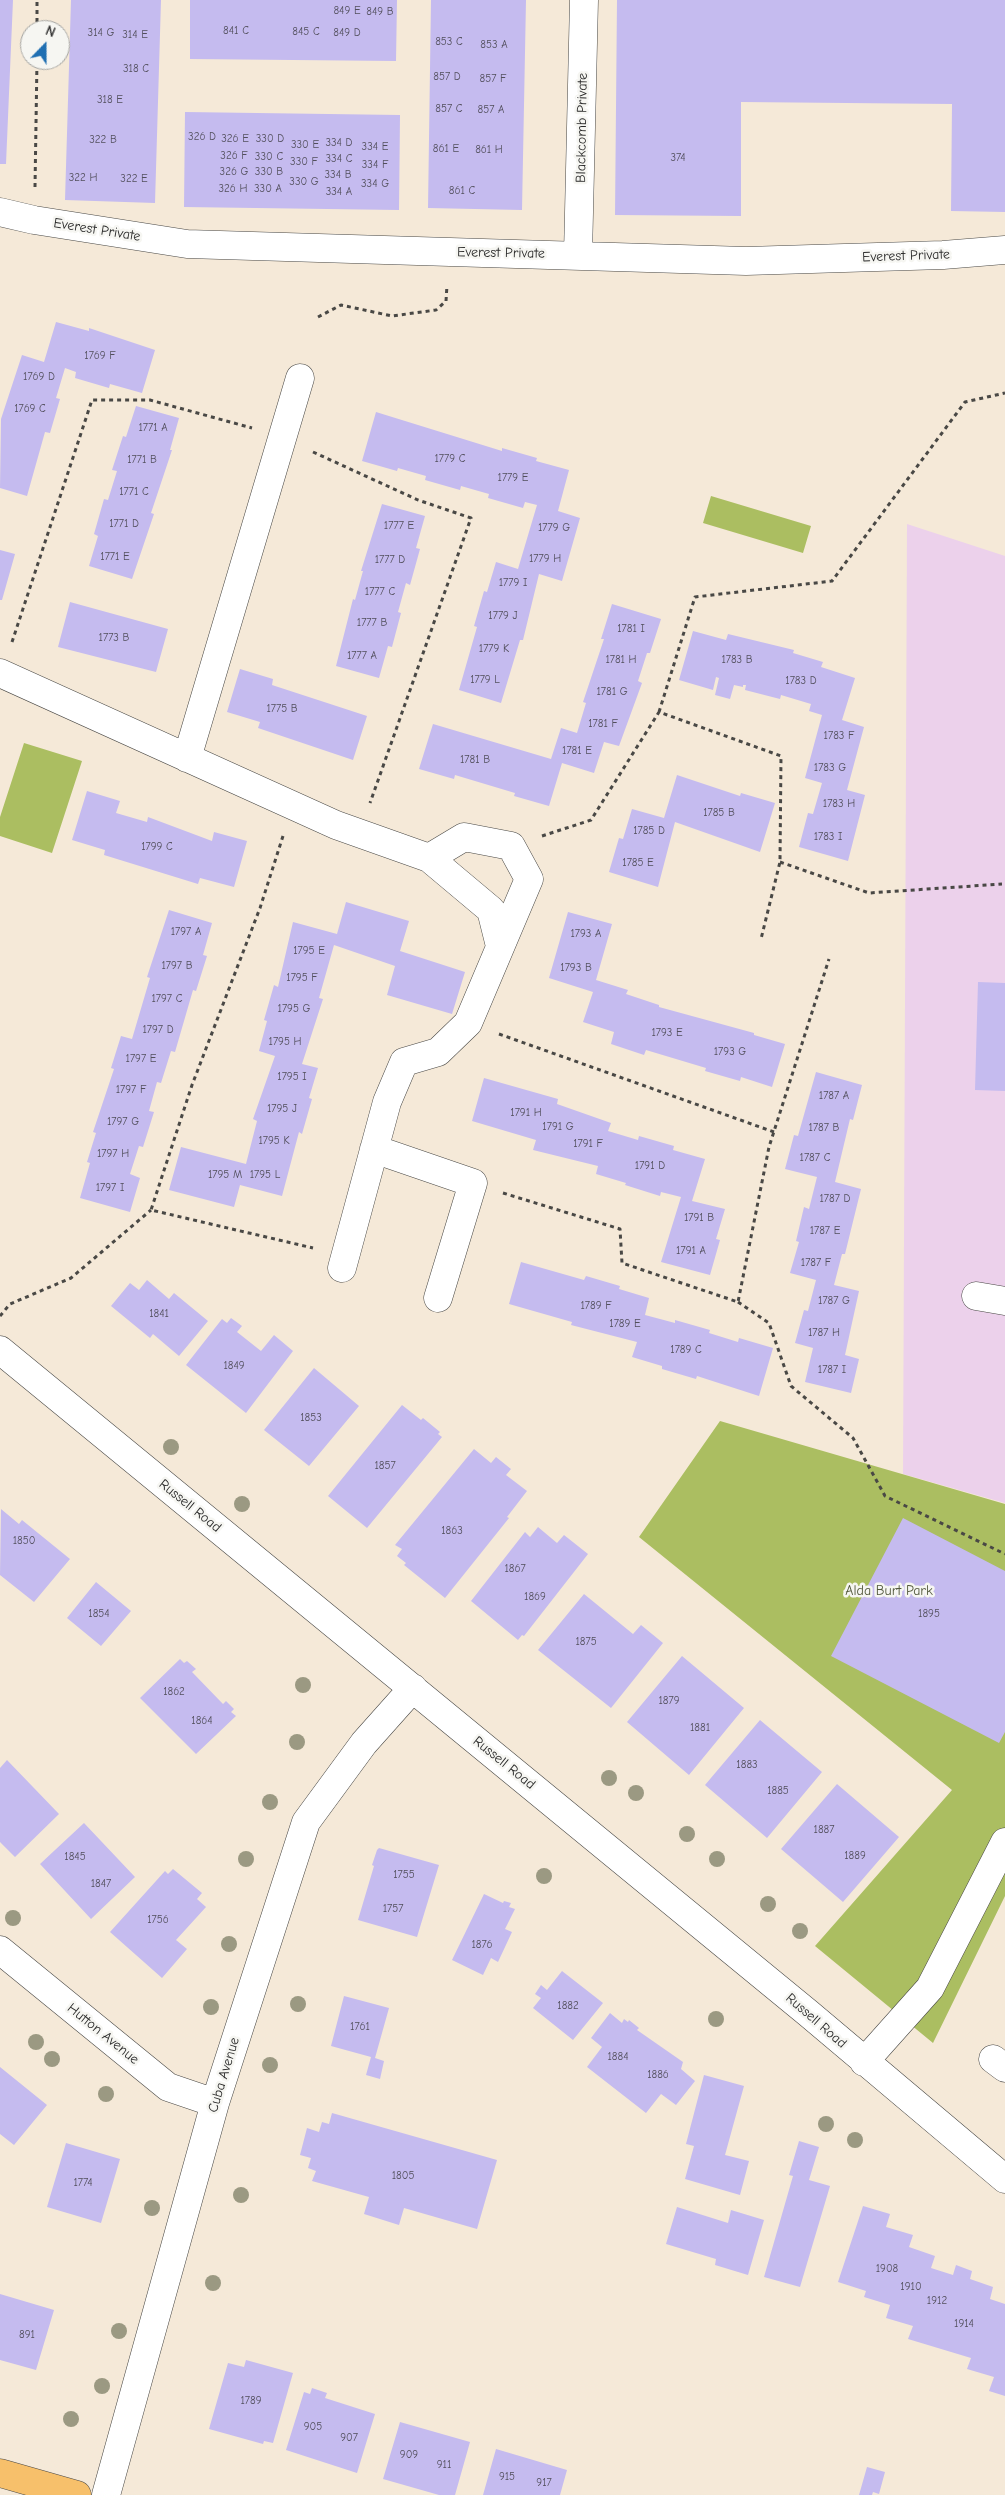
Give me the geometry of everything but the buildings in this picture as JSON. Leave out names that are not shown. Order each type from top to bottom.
[{"type":"main road","points":[[0,2473],[77,2495]]},
{"type":"street","name":"Blackcomb Private","points":[[578,255],[584,0]]},
{"type":"street","name":"Everest Private","points":[[0,212],[34,220],[187,244],[746,261],[943,255],[1005,250]]},
{"type":"street","points":[[187,758],[300,378]]},
{"type":"street","points":[[1,673],[293,806],[359,833],[429,858],[491,910],[500,946]]},
{"type":"street","points":[[344,1262],[387,1102],[404,1062],[438,1052],[468,1023],[529,879],[510,846],[464,837],[429,858]]},
{"type":"street","points":[[374,1149],[473,1183],[438,1298]]},
{"type":"street","points":[[976,1296],[1005,1301]]},
{"type":"street","name":"Russell Road","points":[[0,1350],[808,2013],[1005,2179]]},
{"type":"street","name":"Cuba Avenue","points":[[106,2495],[215,2104],[306,1822],[364,1743],[413,1688]]},
{"type":"street","points":[[864,2062],[930,1988],[1005,1842]]},
{"type":"street","name":"Hutton Avenue","points":[[0,1950],[168,2087],[215,2104]]},
{"type":"path","points":[[37,0],[37,20]]},
{"type":"path","points":[[34,220],[37,70]]},
{"type":"path","points":[[318,316],[341,306],[392,316],[436,310],[446,301],[448,252]]},
{"type":"path","points":[[510,846],[591,820],[659,712],[695,597],[832,582],[965,402],[1005,393]]},
{"type":"path","points":[[1,673],[92,400],[150,400],[282,437],[418,500],[471,518],[359,833]]},
{"type":"path","points":[[659,712],[781,756],[780,862],[761,939]]},
{"type":"path","points":[[0,1316],[10,1304],[71,1278],[151,1210],[192,1085],[260,908],[293,806]]},
{"type":"path","points":[[780,862],[869,893],[1002,884]]},
{"type":"path","points":[[738,1302],[774,1132],[829,960]]},
{"type":"path","points":[[468,1023],[774,1132]]},
{"type":"path","points":[[473,1183],[620,1229],[622,1263],[738,1302],[769,1323],[791,1386],[852,1438],[885,1496],[1005,1554]]},
{"type":"path","points":[[151,1210],[344,1262]]},
{"type":"shaded area","points":[[907,524],[1005,556],[1005,1503],[903,1474]]},
{"type":"green space","points":[[711,496],[811,526],[803,553],[703,523]]},
{"type":"green space","points":[[24,743],[82,761],[52,853],[0,836],[0,817]]},
{"type":"green space","name":"Alda Burt Park","points":[[720,1421],[1005,1504],[1005,1896],[933,2043],[815,1946],[952,1790],[639,1537]]}]
